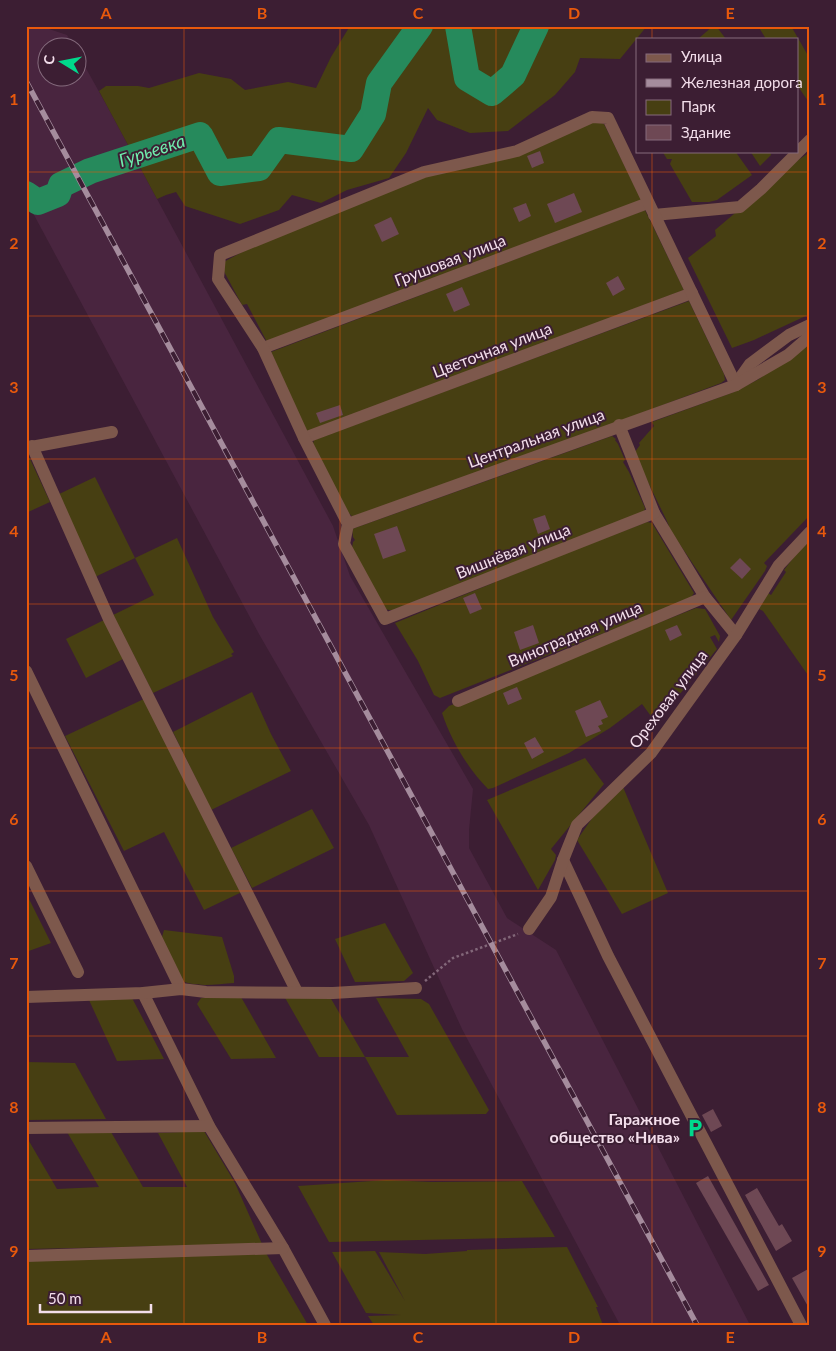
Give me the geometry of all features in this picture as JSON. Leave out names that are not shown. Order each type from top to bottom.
[{"type":"street","points":[[348,524],[304,438],[263,348],[218,279],[220,255],[424,172],[517,151],[592,117],[608,118],[736,385]]},
{"type":"street","name":"Грушовая улица","points":[[263,348],[651,209],[740,207],[761,189],[810,140]]},
{"type":"street","name":"Цветочная улица","points":[[304,438],[692,293]]},
{"type":"street","points":[[736,385],[750,364],[789,335],[810,325]]},
{"type":"street","name":"Центральная улица","points":[[348,524],[619,425],[736,385],[788,355],[810,336]]},
{"type":"street","points":[[619,425],[654,513],[705,597],[736,635]]},
{"type":"street","points":[[112,432],[29,447],[109,619],[296,992]]},
{"type":"street","name":"Вишнёвая улица","points":[[348,524],[344,544],[385,619],[654,513]]},
{"type":"street","name":"Ореховая улица","points":[[529,929],[551,897],[577,825],[651,754],[736,635],[779,565],[810,532]]},
{"type":"street","name":"Виноградная улица","points":[[458,702],[705,597]]},
{"type":"street","points":[[26,671],[181,989]]},
{"type":"street","points":[[563,860],[608,956],[801,1325]]},
{"type":"street","points":[[26,866],[78,972]]},
{"type":"street","points":[[26,997],[143,993],[181,989],[206,992],[333,993],[416,988]]},
{"type":"street","points":[[143,993],[209,1126],[283,1248],[325,1325]]},
{"type":"street","points":[[26,1128],[209,1126]]},
{"type":"street","points":[[26,1256],[283,1248]]},
{"type":"path","points":[[416,988],[453,958],[529,929]]},
{"type":"shaded area","points":[[26,26],[40,26],[67,35],[69,38],[38,38],[38,88],[88,88],[88,72],[333,526],[350,576],[473,789],[469,848],[507,918],[556,950],[750,1325],[620,1325],[462,1029],[369,825],[259,634],[26,200]]},
{"type":"green space","points":[[350,26],[647,26],[620,59],[580,58],[575,72],[555,95],[508,131],[470,133],[437,120],[428,108],[406,153],[389,178],[347,190],[321,203],[292,195],[279,210],[240,224],[185,206],[176,192],[157,199],[99,91],[106,86],[149,88],[199,73],[231,79],[245,90],[288,82],[316,88],[331,57]]},
{"type":"green space","points":[[713,26],[716,26],[725,38],[699,38]]},
{"type":"green space","points":[[758,26],[791,26],[798,38],[765,38]]},
{"type":"green space","points":[[798,38],[810,59],[810,104],[798,86]]},
{"type":"green space","points":[[595,121],[604,124],[642,201],[267,342],[247,304],[242,305],[220,264],[244,251],[387,187]]},
{"type":"green space","points":[[663,152],[736,152],[752,175],[717,200],[692,202],[670,164],[672,159],[667,159]]},
{"type":"green space","points":[[751,152],[770,152],[771,155],[760,166]]},
{"type":"green space","points":[[810,152],[810,314],[732,348],[688,258],[716,236],[715,230],[794,163]]},
{"type":"green space","points":[[645,210],[684,290],[311,432],[305,430],[271,352]]},
{"type":"green space","points":[[689,301],[724,374],[725,380],[721,383],[557,445],[354,518],[344,509],[312,447],[314,440]]},
{"type":"green space","points":[[810,338],[810,515],[764,563],[767,566],[765,571],[731,620],[668,527],[635,452],[640,445],[639,443],[654,426],[652,422],[734,392],[759,379]]},
{"type":"green space","points":[[612,436],[616,439],[625,460],[623,462],[645,508],[644,512],[393,610],[385,609],[352,548],[355,540],[352,529]]},
{"type":"green space","points":[[26,454],[50,502],[26,513]]},
{"type":"green space","points":[[95,477],[135,558],[95,577],[57,495]]},
{"type":"green space","points":[[647,522],[652,523],[694,593],[690,599],[440,698],[434,695],[418,661],[395,623]]},
{"type":"green space","points":[[810,536],[810,678],[763,611],[759,609],[768,593],[771,595],[786,572],[784,570]]},
{"type":"green space","points":[[177,538],[213,617],[234,652],[231,654],[233,656],[153,693],[113,615],[154,595],[135,558]]},
{"type":"green space","points":[[696,608],[705,609],[720,636],[719,642],[715,635],[710,637],[717,649],[656,723],[642,704],[610,728],[569,753],[488,789],[467,763],[455,744],[442,713],[449,706]]},
{"type":"green space","points":[[106,619],[125,658],[86,678],[66,639]]},
{"type":"green space","points":[[252,692],[271,734],[291,771],[211,810],[173,732]]},
{"type":"green space","points":[[146,698],[242,892],[204,910],[164,832],[124,851],[65,736]]},
{"type":"green space","points":[[585,758],[604,784],[551,849],[556,855],[555,860],[538,890],[487,800]]},
{"type":"green space","points":[[623,787],[668,893],[622,914],[577,840],[595,814]]},
{"type":"green space","points":[[312,809],[334,848],[252,888],[231,848]]},
{"type":"green space","points":[[29,899],[51,943],[26,952],[26,900]]},
{"type":"green space","points":[[385,923],[413,973],[404,981],[355,982],[335,939]]},
{"type":"green space","points":[[164,930],[222,937],[234,976],[234,983],[199,985],[180,980],[162,937]]},
{"type":"green space","points":[[284,996],[330,997],[365,1057],[319,1057]]},
{"type":"green space","points":[[241,997],[276,1058],[231,1059],[197,1004],[201,998]]},
{"type":"green space","points":[[132,998],[164,1059],[117,1061],[89,1000]]},
{"type":"green space","points":[[376,998],[421,999],[429,1004],[489,1110],[486,1114],[397,1115],[365,1057],[409,1057]]},
{"type":"green space","points":[[26,1062],[75,1063],[106,1119],[26,1120]]},
{"type":"green space","points":[[204,1131],[235,1183],[262,1244],[26,1249],[26,1136],[57,1189],[99,1187],[67,1132],[111,1132],[143,1187],[187,1187],[158,1133]]},
{"type":"green space","points":[[387,1180],[432,1182],[522,1181],[555,1237],[329,1242],[298,1186]]},
{"type":"green space","points":[[567,1247],[598,1307],[596,1307],[603,1325],[374,1325],[368,1316],[401,1315],[366,1313],[332,1252],[375,1251],[405,1301],[379,1252],[425,1254],[467,1250]]},
{"type":"green space","points":[[266,1253],[308,1325],[26,1325],[26,1260]]},
{"type":"building","points":[[540,151],[544,163],[532,168],[527,156]]},
{"type":"building","points":[[574,193],[582,212],[555,223],[547,204]]},
{"type":"building","points":[[526,203],[531,216],[519,222],[513,208]]},
{"type":"building","points":[[391,217],[399,234],[382,242],[374,225]]},
{"type":"building","points":[[618,276],[625,289],[613,296],[606,283]]},
{"type":"building","points":[[462,287],[470,305],[454,312],[446,294]]},
{"type":"building","points":[[340,405],[343,415],[320,423],[316,413]]},
{"type":"building","points":[[545,515],[550,529],[538,534],[533,519]]},
{"type":"building","points":[[397,526],[406,551],[383,559],[374,534]]},
{"type":"building","points":[[740,558],[751,569],[742,579],[730,568]]},
{"type":"building","points":[[475,593],[482,609],[470,614],[463,598]]},
{"type":"building","points":[[533,625],[539,643],[520,650],[514,632]]},
{"type":"building","points":[[677,625],[682,635],[670,641],[665,630]]},
{"type":"building","points":[[517,687],[522,699],[508,705],[503,693]]},
{"type":"building","points":[[600,700],[608,717],[601,720],[603,724],[598,726],[601,731],[586,737],[575,711]]},
{"type":"building","points":[[535,737],[544,752],[532,759],[524,743]]},
{"type":"building","points":[[713,1109],[722,1126],[711,1132],[702,1115]]},
{"type":"building","points":[[708,1176],[769,1285],[758,1291],[696,1183]]},
{"type":"building","points":[[757,1188],[779,1226],[782,1224],[792,1241],[776,1251],[745,1195]]},
{"type":"building","points":[[810,1268],[810,1310],[792,1278]]},
{"type":"waterway","name":"Гурьевка","points":[[26,194],[38,202],[58,194],[61,185],[90,171],[200,135],[220,173],[259,168],[279,140],[351,149],[373,114],[379,83],[420,26]]},
{"type":"waterway","name":"Гурьевка","points":[[458,26],[467,78],[492,93],[513,75],[536,26]]},
{"type":"railway","points":[[26,81],[697,1325]]},
{"type":"place","name":"Гаражное общество «Нива»","points":[[695,1128]]}]
